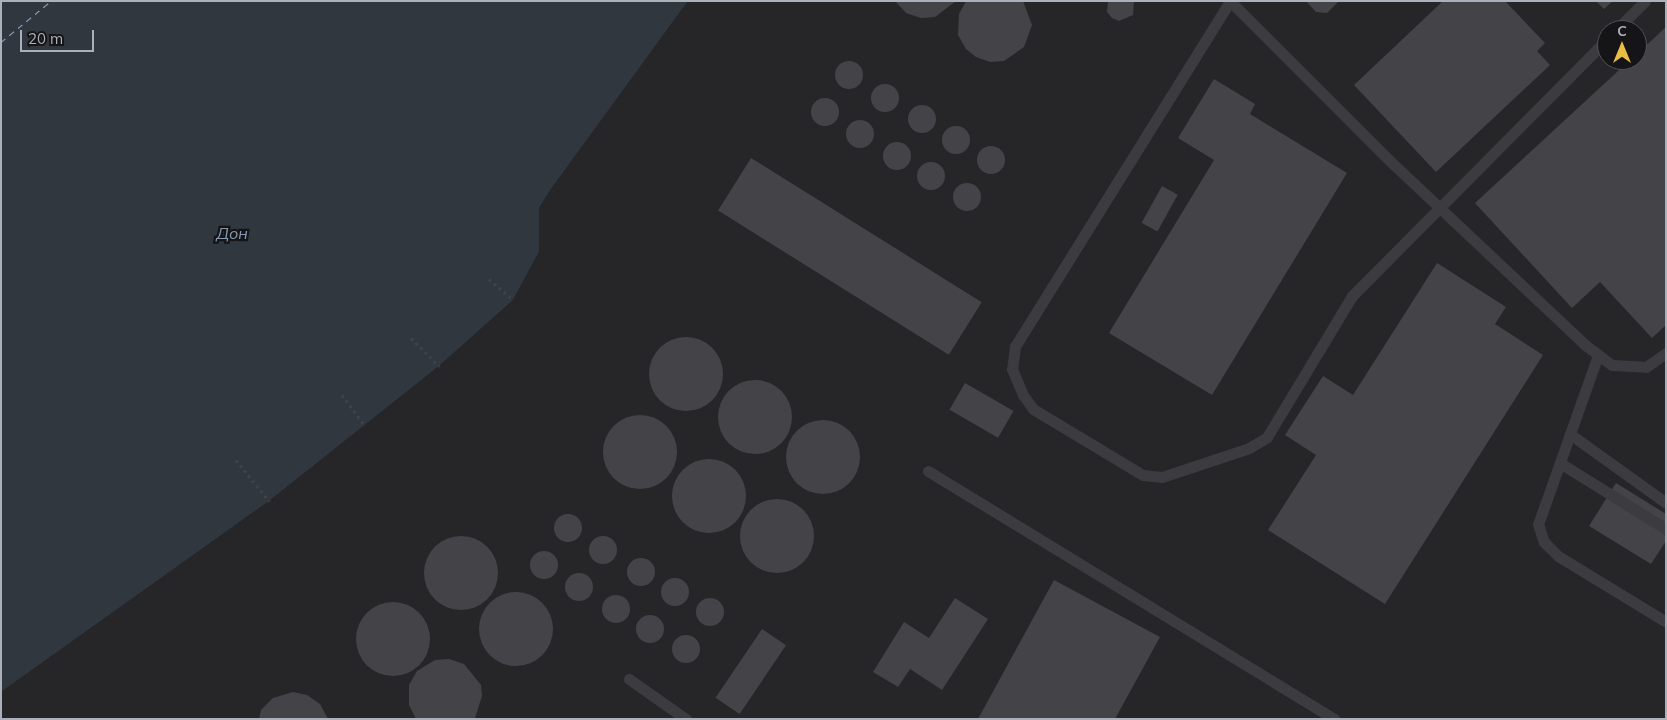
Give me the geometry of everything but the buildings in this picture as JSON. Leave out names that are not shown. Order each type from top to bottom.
[{"type":"lane","points":[[1597,49],[1438,206],[1352,296],[1267,437],[1249,448],[1162,476],[1143,475],[1033,409],[1023,395],[1012,369],[1015,346],[1230,1],[1438,206],[1598,355],[1612,365],[1646,367],[1666,353]]},
{"type":"lane","points":[[1626,20],[1645,1]]},
{"type":"lane","points":[[1598,355],[1538,524],[1544,542],[1558,556],[1666,622]]},
{"type":"lane","points":[[1570,434],[1666,503]]},
{"type":"lane","points":[[1560,462],[1666,529]]},
{"type":"lane","points":[[928,471],[1334,719]]},
{"type":"lane","points":[[629,679],[686,719]]},
{"type":"path","points":[[489,279],[513,300]]},
{"type":"path","points":[[411,338],[439,366]]},
{"type":"path","points":[[342,395],[364,424]]},
{"type":"path","points":[[236,460],[269,501]]},
{"type":"shaded area","points":[[688,1],[1666,1],[1666,719],[1,719],[1,692],[269,501],[439,366],[513,300],[539,252],[539,208]]},
{"type":"water","name":"Дон","points":[[1,1],[688,1],[539,208],[539,252],[513,300],[439,366],[269,501],[1,692]]},
{"type":"ferry route","points":[[1,42],[51,1]]}]
